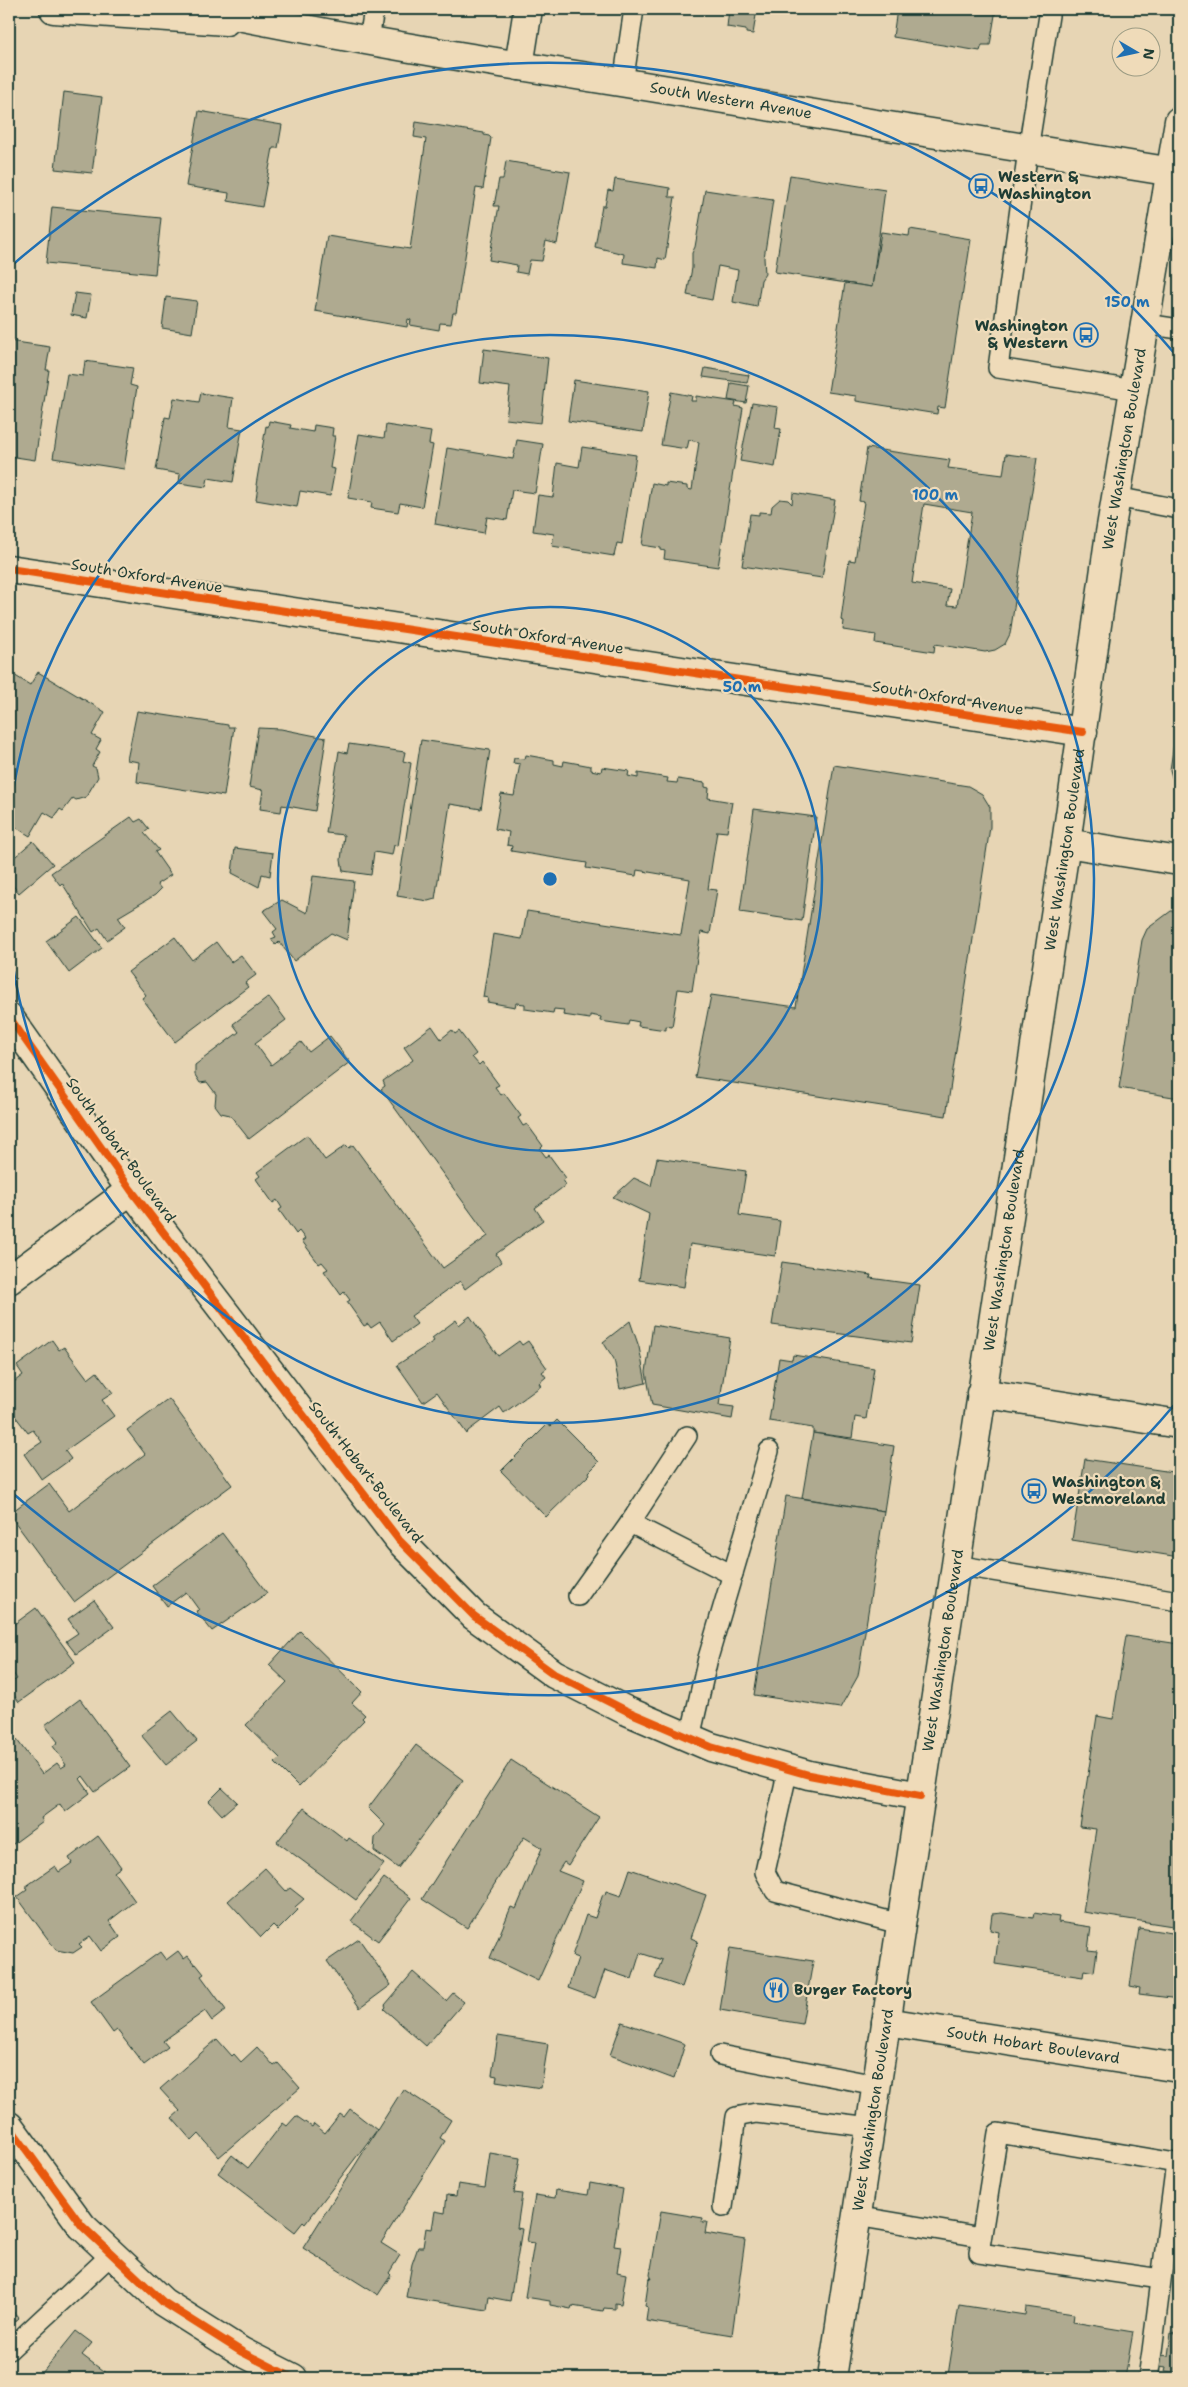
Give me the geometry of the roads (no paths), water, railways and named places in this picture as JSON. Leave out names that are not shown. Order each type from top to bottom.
[{"type":"main road","name":"South Western Avenue","points":[[54,9],[284,26]]},
{"type":"main road","name":"South Western Avenue","points":[[204,9],[284,26],[520,66],[1028,150],[1175,172]]},
{"type":"main road","points":[[520,66],[528,9]]},
{"type":"main road","name":"West Washington Boulevard","points":[[832,2378],[1083,732],[1116,497],[1175,172],[1179,121]]},
{"type":"main road","name":"South Oxford Avenue","points":[[9,569],[1083,732]]},
{"type":"main road","points":[[1066,843],[1179,861]]},
{"type":"main road","name":"South Hobart Boulevard","points":[[9,1018],[131,1190],[399,1540],[474,1616],[554,1674],[627,1711],[712,1747],[788,1769],[920,1796]]},
{"type":"main road","points":[[9,1280],[131,1190]]},
{"type":"main road","points":[[982,1393],[1179,1424]]},
{"type":"main road","name":"South Hobart Boulevard","points":[[886,2022],[1179,2068]]},
{"type":"main road","points":[[9,2126],[82,2226],[163,2302],[242,2352],[293,2378]]},
{"type":"lane","points":[[369,40],[374,9]]},
{"type":"lane","points":[[622,83],[634,9]]},
{"type":"lane","points":[[1050,9],[1028,150],[998,368],[1134,390]]},
{"type":"lane","points":[[1146,324],[1179,329]]},
{"type":"lane","points":[[1116,497],[1179,509]]},
{"type":"lane","points":[[578,1596],[630,1523],[687,1436]]},
{"type":"lane","points":[[690,1738],[708,1658],[769,1451]]},
{"type":"lane","points":[[630,1523],[733,1575]]},
{"type":"lane","points":[[956,1565],[1179,1601]]},
{"type":"lane","points":[[788,1769],[765,1872],[775,1891],[900,1924]]},
{"type":"lane","points":[[720,2055],[876,2085]]},
{"type":"lane","points":[[723,2207],[736,2117],[756,2114],[870,2127]]},
{"type":"lane","points":[[1148,2378],[1161,2279],[1176,2163],[998,2133],[979,2253],[1161,2279]]},
{"type":"lane","points":[[856,2216],[981,2237]]},
{"type":"lane","points":[[9,2350],[112,2254]]},
{"type":"place","name":"Western & Washington","points":[[981,186]]},
{"type":"place","name":"Washington & Western","points":[[1086,335]]},
{"type":"place","name":"Washington & Westmoreland","points":[[1034,1491]]},
{"type":"place","name":"Burger Factory","points":[[776,1990]]}]
